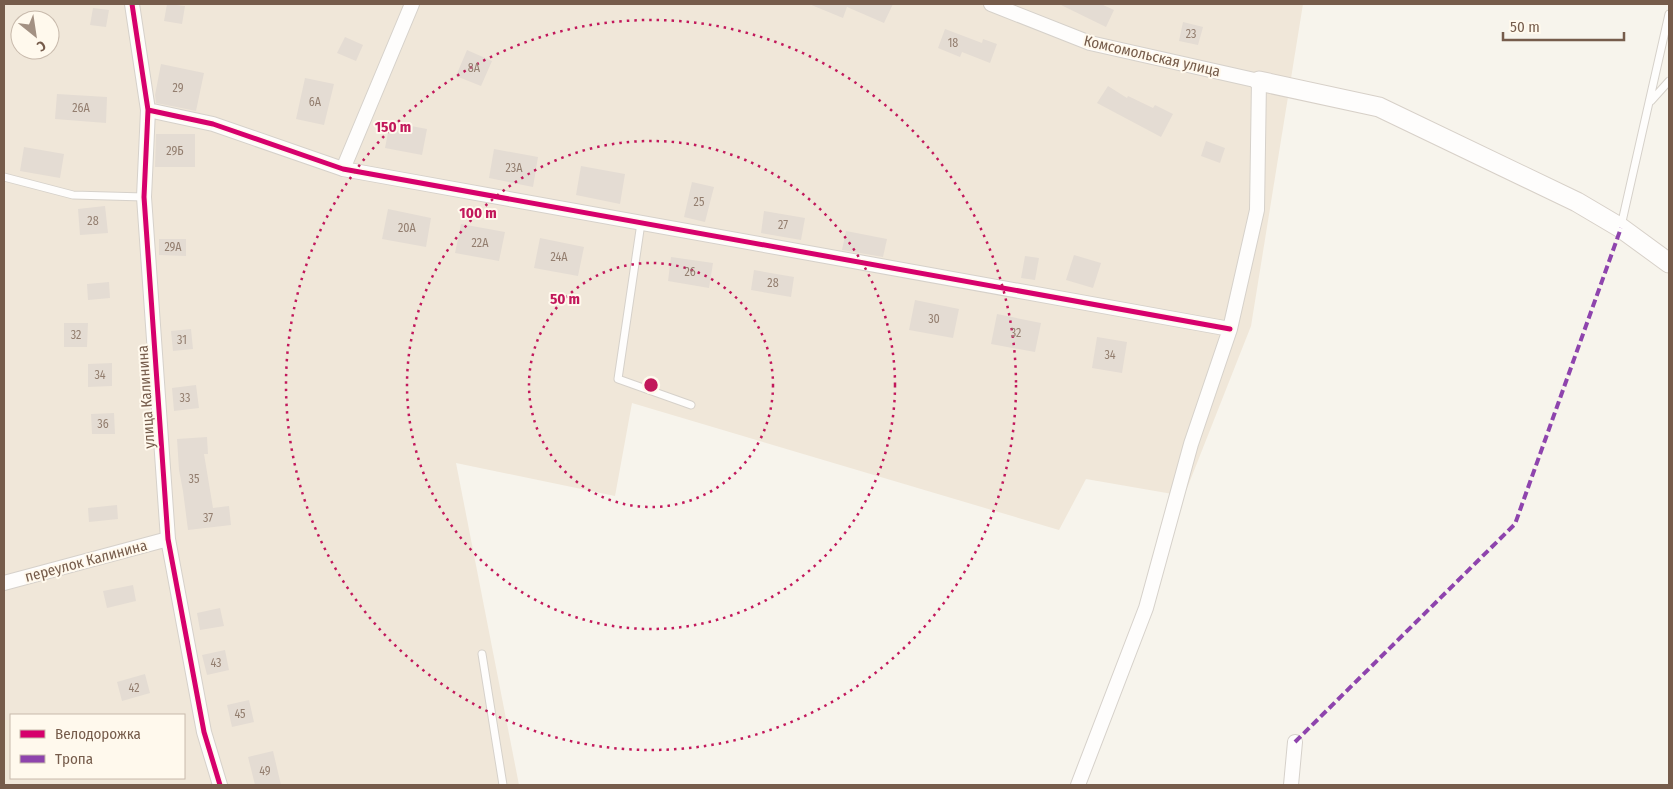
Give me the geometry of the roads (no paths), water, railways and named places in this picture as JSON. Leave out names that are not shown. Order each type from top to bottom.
[{"type":"street","name":"улица Калинина","points":[[132,4],[148,110],[144,197],[168,539],[204,732],[220,785]]},
{"type":"street","points":[[343,169],[412,4]]},
{"type":"street","name":"Комсомольская улица","points":[[992,4],[1090,43],[1259,82]]},
{"type":"street","points":[[1078,785],[1146,608],[1191,444],[1230,329],[1257,210],[1259,82],[1379,107],[1577,202],[1621,228],[1669,262]]},
{"type":"street","points":[[148,110],[213,124],[343,169],[1230,329]]},
{"type":"street","name":"переулок Калинина","points":[[4,582],[168,539]]},
{"type":"street","points":[[1291,785],[1295,742]]},
{"type":"lane","points":[[1621,228],[1669,14]]},
{"type":"lane","points":[[1649,102],[1669,81]]},
{"type":"lane","points":[[4,177],[73,195],[144,197]]},
{"type":"lane","points":[[641,223],[618,379],[691,405]]},
{"type":"lane","points":[[482,654],[503,785]]}]
